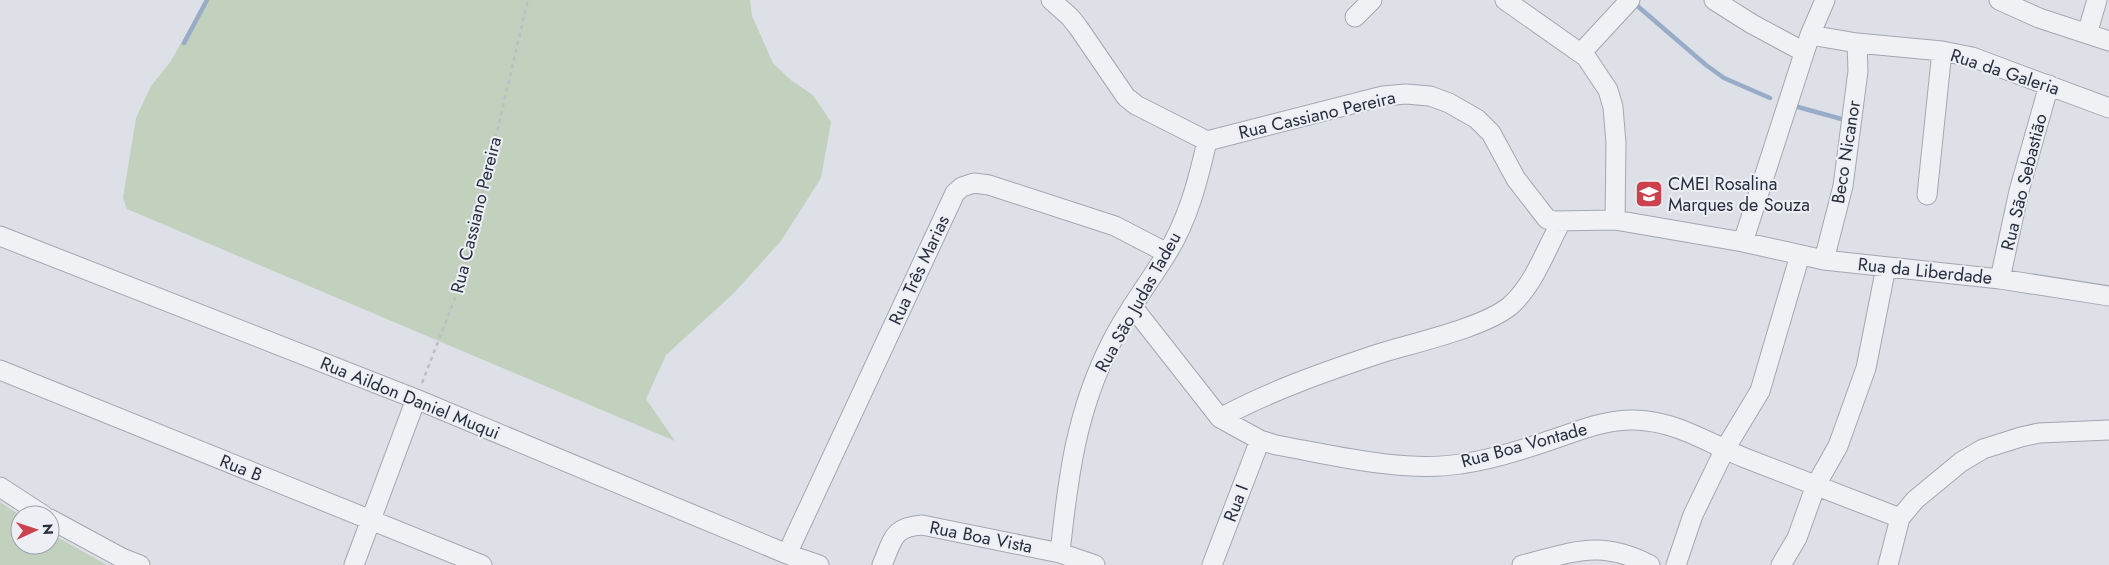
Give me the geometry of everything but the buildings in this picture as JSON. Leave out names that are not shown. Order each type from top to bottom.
[{"type":"street","points":[[1051,0],[1078,27],[1126,97],[1136,105],[1207,141]]},
{"type":"street","points":[[1354,17],[1372,0]]},
{"type":"street","points":[[1220,418],[1256,399],[1341,366],[1477,324],[1499,313],[1510,305],[1528,284],[1561,222],[1615,220],[1616,143],[1613,106],[1608,90],[1592,64],[1581,53],[1505,0]]},
{"type":"street","points":[[1581,53],[1630,0]]},
{"type":"street","name":"Rua da Galeria","points":[[1714,0],[1752,24],[1807,44],[1857,43],[1942,51],[1972,57],[2109,108]]},
{"type":"street","points":[[1743,242],[1807,44],[1825,0]]},
{"type":"street","points":[[2000,0],[2039,18],[2109,41]]},
{"type":"street","points":[[2086,34],[2097,0]]},
{"type":"street","name":"Beco Nicanor","points":[[1824,260],[1843,186],[1858,71],[1857,43]]},
{"type":"street","points":[[1927,195],[1942,51]]},
{"type":"street","name":"Rua São Sebastião","points":[[2000,279],[2019,191],[2049,85]]},
{"type":"street","name":"Rua Cassiano Pereira","points":[[1207,141],[1383,96],[1406,94],[1430,96],[1449,102],[1485,125],[1516,179],[1547,219],[1561,222]]},
{"type":"street","name":"Rua São Judas Tadeu","points":[[1060,553],[1072,454],[1083,408],[1111,342],[1132,306],[1167,254],[1191,205],[1207,141]]},
{"type":"street","name":"Rua Três Marias","points":[[787,554],[955,193],[962,187],[974,183],[989,185],[1063,208],[1115,226],[1167,254]]},
{"type":"street","name":"Rua da Liberdade","points":[[1615,220],[1743,242],[1824,260],[2000,279],[2109,296]]},
{"type":"street","name":"Rua Aildon Daniel Muqui","points":[[0,236],[416,399],[787,554],[818,565]]},
{"type":"street","points":[[1676,565],[1694,515],[1725,449],[1760,391],[1800,255]]},
{"type":"street","points":[[1781,565],[1796,538],[1816,486],[1838,446],[1866,368],[1886,267]]},
{"type":"street","name":"Rua Boa Vontade","points":[[1132,306],[1220,418],[1260,440],[1276,445],[1329,455],[1408,466],[1451,465],[1529,447],[1608,422],[1634,420],[1668,424],[1816,486],[1900,518]]},
{"type":"street","name":"Rua B","points":[[0,370],[482,565]]},
{"type":"street","points":[[354,565],[416,399]]},
{"type":"street","points":[[1888,565],[1900,518],[1915,500],[1960,462],[1982,449],[2004,441],[2039,433],[2109,430]]},
{"type":"street","name":"Rua I","points":[[1212,565],[1260,440]]},
{"type":"street","points":[[0,487],[28,505]]},
{"type":"street","points":[[60,524],[122,558],[140,565]]},
{"type":"street","name":"Rua Boa Vista","points":[[882,565],[897,532],[913,526],[937,526],[1060,553],[1095,565]]},
{"type":"street","points":[[1522,565],[1575,559],[1593,549],[1616,550],[1650,565]]},
{"type":"path","name":"Rua Cassiano Pereira","points":[[416,399],[462,280],[528,0]]},
{"type":"green space","points":[[205,0],[750,0],[752,16],[773,63],[792,81],[813,95],[831,122],[821,178],[781,241],[734,293],[666,355],[646,399],[675,441],[127,209],[123,198],[136,118],[151,86],[171,61]]},
{"type":"green space","points":[[0,502],[10,508],[10,555],[60,555],[60,539],[107,565],[0,565]]},
{"type":"waterway","points":[[184,43],[207,0]]},
{"type":"waterway","points":[[1634,3],[1706,65],[1724,78],[1770,98]]},
{"type":"waterway","points":[[1798,107],[1845,120]]},
{"type":"place","name":"CMEI Rosalina Marques de Souza","points":[[1649,194]]}]
